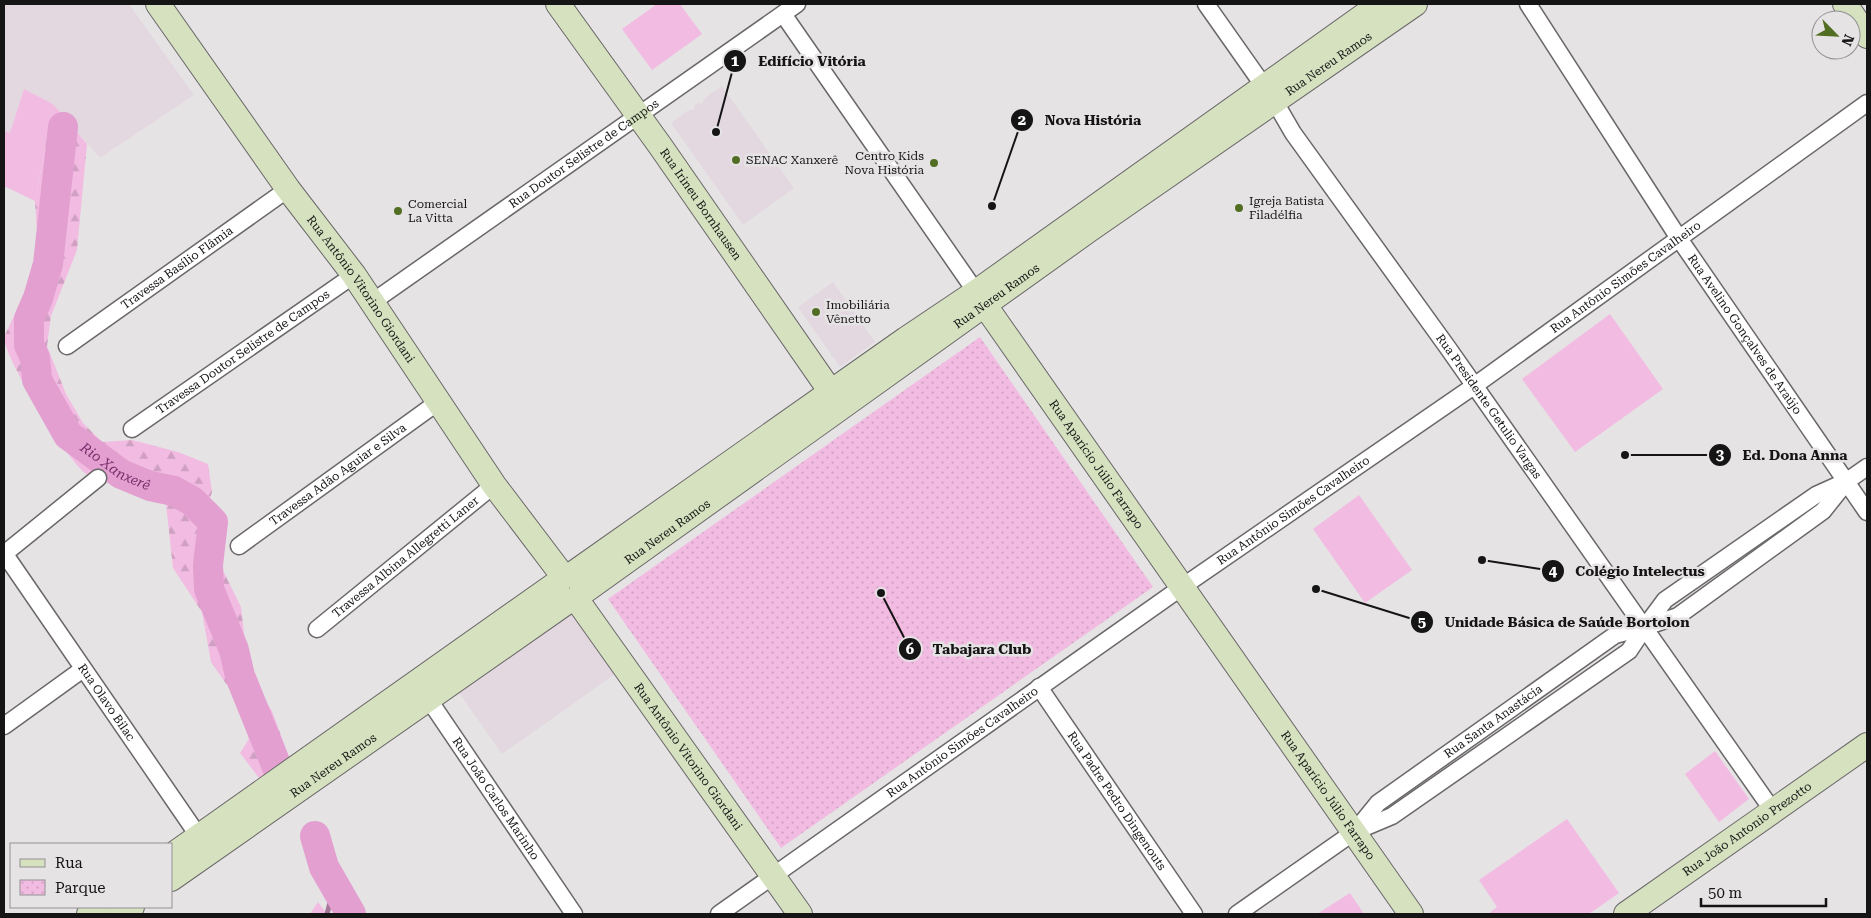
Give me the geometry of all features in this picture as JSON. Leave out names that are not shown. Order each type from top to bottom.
[{"type":"street","name":"Rua Antônio Vitorino Giordani","points":[[158,4],[288,189],[354,275],[494,485],[570,588],[800,914]]},
{"type":"street","name":"Rua Irineu Bornhausen","points":[[558,4],[638,114],[836,400]]},
{"type":"street","name":"Rua Doutor Selistre de Campos","points":[[371,303],[797,4]]},
{"type":"street","name":"Rua Presidente Getulio Vargas","points":[[1206,4],[1269,94],[1293,133],[1474,386],[1773,811]]},
{"type":"street","name":"Rua Nereu Ramos","points":[[1354,34],[1380,4]]},
{"type":"street","name":"Rua Nereu Ramos","points":[[172,878],[204,844],[912,347],[1084,223],[1354,34],[1415,4]]},
{"type":"street","name":"Rua Avelino Gonçalves de Araújo","points":[[1528,4],[1680,240],[1867,512]]},
{"type":"street","points":[[1845,4],[1867,36]]},
{"type":"street","name":"Rua Aparício Júlio Farrapo","points":[[783,14],[980,299],[1411,914]]},
{"type":"street","name":"Rua Antônio Simões Cavalheiro","points":[[719,914],[1039,687],[1474,386],[1680,240],[1867,103]]},
{"type":"street","name":"Travessa Basílio Flâmia","points":[[67,346],[288,189]]},
{"type":"street","name":"Travessa Doutor Selistre de Campos","points":[[132,429],[354,275]]},
{"type":"street","name":"Travessa Adão Aguiar e Silva","points":[[239,546],[438,402]]},
{"type":"street","name":"Rua Santa Anastácia","points":[[1236,914],[1354,832],[1392,816],[1629,651],[1644,627],[1665,600],[1765,529],[1816,496],[1847,481],[1867,467]]},
{"type":"street","points":[[4,553],[98,478]]},
{"type":"street","name":"Rua Santa Anastácia","points":[[1354,832],[1378,803],[1615,635],[1678,616],[1823,511],[1847,481]]},
{"type":"street","name":"Travessa Albina Allegretti Laner","points":[[317,629],[494,485]]},
{"type":"street","points":[[1765,529],[1775,545]]},
{"type":"street","name":"Rua Olavo Bilac","points":[[4,553],[204,844]]},
{"type":"street","points":[[1712,566],[1723,583]]},
{"type":"street","points":[[4,726],[83,669]]},
{"type":"street","points":[[1557,676],[1569,693]]},
{"type":"street","name":"Rua Padre Pedro Dingenouts","points":[[1039,687],[1194,914]]},
{"type":"street","name":"Rua João Carlos Marinho","points":[[422,691],[574,914]]},
{"type":"street","points":[[1492,722],[1504,738]]},
{"type":"street","name":"Rua João Antonio Prezotto","points":[[1626,914],[1867,745]]},
{"type":"street","points":[[1432,764],[1443,780]]},
{"type":"street","name":"Rua Nereu Ramos","points":[[172,856],[204,844]]},
{"type":"shaded area","points":[[4,4],[129,4],[194,95],[100,158],[53,104],[24,89],[10,134],[4,131]]},
{"type":"shaded area","name":"SENAC Xanxerê","points":[[722,86],[794,188],[743,225],[671,123],[687,111],[695,109],[694,106],[699,102],[701,105],[706,97]]},
{"type":"shaded area","points":[[833,282],[875,342],[840,367],[798,307]]},
{"type":"shaded area","points":[[570,605],[618,672],[502,754],[455,687]]},
{"type":"green space","points":[[657,4],[680,4],[702,34],[652,70],[622,29]]},
{"type":"green space","points":[[24,89],[53,104],[35,201],[4,186],[4,131],[10,133]]},
{"type":"green space","points":[[53,104],[87,144],[77,250],[51,316],[47,346],[66,394],[83,423],[102,442],[132,440],[178,452],[208,464],[212,492],[201,526],[241,607],[249,676],[272,711],[289,757],[259,778],[240,753],[249,739],[234,695],[211,662],[202,612],[173,568],[166,504],[114,482],[85,473],[76,464],[51,429],[25,386],[7,348],[4,337],[39,263],[35,201]]},
{"type":"green space","points":[[1610,314],[1663,389],[1575,452],[1522,379]]},
{"type":"green space","points":[[980,337],[1153,587],[781,848],[608,599]]},
{"type":"green space","points":[[1359,495],[1412,570],[1365,603],[1313,529]]},
{"type":"green space","points":[[1715,751],[1749,799],[1719,822],[1685,774]]},
{"type":"green space","points":[[1567,819],[1619,893],[1589,914],[1488,914],[1497,907],[1479,880]]},
{"type":"green space","points":[[1350,893],[1364,914],[1317,914]]},
{"type":"green space","points":[[318,902],[327,914],[310,914]]},
{"type":"waterway","name":"Rio Xanxerê","points":[[63,127],[48,264],[38,298],[29,319],[29,345],[35,358],[37,380],[68,435],[121,474],[150,486],[174,491],[192,501],[213,522],[208,565],[209,589],[234,650],[240,676],[279,772]]},
{"type":"waterway","name":"Rio Xanxerê","points":[[315,836],[324,867],[351,914]]},
{"type":"waterway","points":[[327,914],[334,888]]},
{"type":"place","name":"Edifício Vitória","points":[[716,132]]},
{"type":"place","name":"SENAC Xanxerê","points":[[736,160]]},
{"type":"place","name":"Centro Kids Nova História","points":[[934,163]]},
{"type":"place","name":"Nova História","points":[[992,206]]},
{"type":"place","name":"Igreja Batista Filadélfia","points":[[1239,208]]},
{"type":"place","name":"Comercial La Vitta","points":[[398,211]]},
{"type":"place","name":"Imobiliária Vênetto","points":[[816,312]]},
{"type":"place","name":"Ed. Dona Anna","points":[[1625,455]]},
{"type":"place","name":"Colégio Intelectus","points":[[1482,560]]},
{"type":"place","name":"Unidade Básica de Saúde Bortolon","points":[[1316,589]]},
{"type":"place","name":"Tabajara Club","points":[[881,593]]}]
